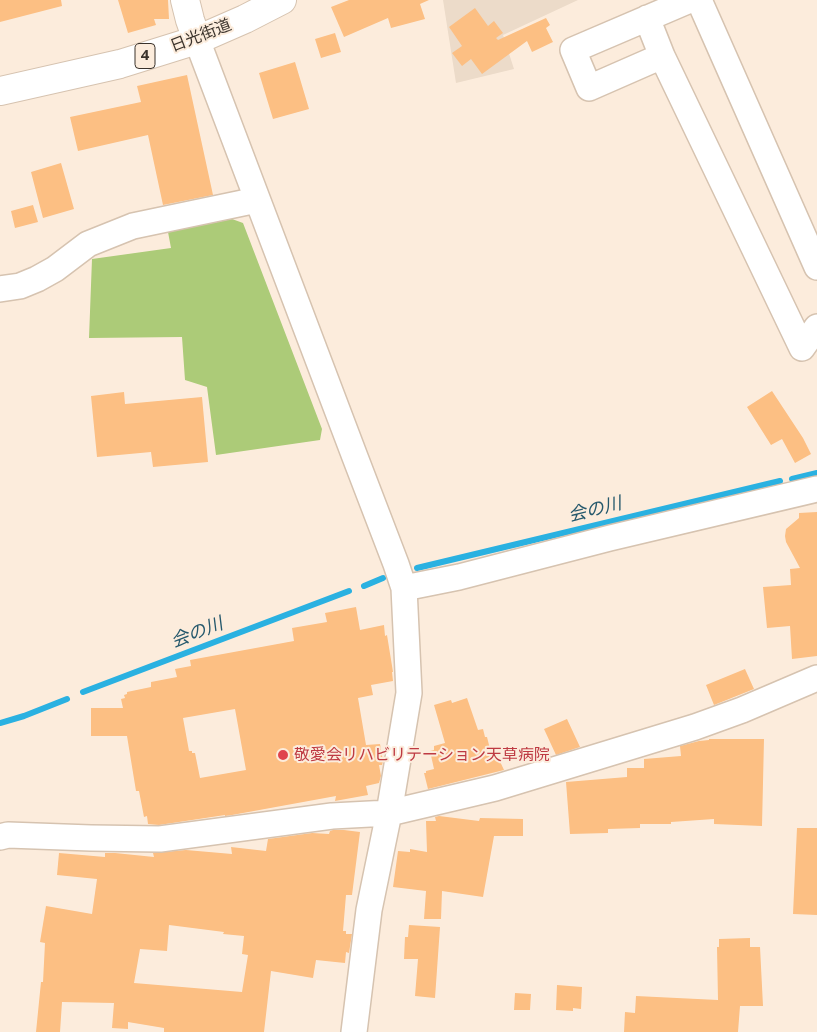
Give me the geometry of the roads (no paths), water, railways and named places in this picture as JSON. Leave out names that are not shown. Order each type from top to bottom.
[{"type":"main road","points":[[185,0],[197,40]]},
{"type":"main road","name":"日光街道","points":[[0,90],[120,64],[197,40],[282,0]]},
{"type":"street","points":[[662,56],[588,88],[572,50],[690,0]]},
{"type":"street","points":[[699,0],[817,267]]},
{"type":"street","points":[[647,18],[662,56],[802,348],[817,327]]},
{"type":"street","points":[[197,40],[404,588],[409,693],[389,814],[369,910],[354,1032]]},
{"type":"street","points":[[0,289],[20,286],[37,279],[88,244],[132,226],[257,200]]},
{"type":"street","points":[[404,588],[817,489]]},
{"type":"street","points":[[0,837],[8,835],[160,839],[332,816],[389,814],[495,788],[695,727],[737,712],[817,678]]},
{"type":"waterway","name":"会の川","points":[[792,479],[817,473]]},
{"type":"waterway","name":"会の川","points":[[417,568],[780,481]]},
{"type":"waterway","name":"会の川","points":[[364,586],[383,578]]},
{"type":"waterway","name":"会の川","points":[[83,692],[349,591]]},
{"type":"waterway","name":"会の川","points":[[0,723],[24,716],[67,699]]},
{"type":"place","name":"敬愛会リハビリテーション天草病院","points":[[283,755]]}]
